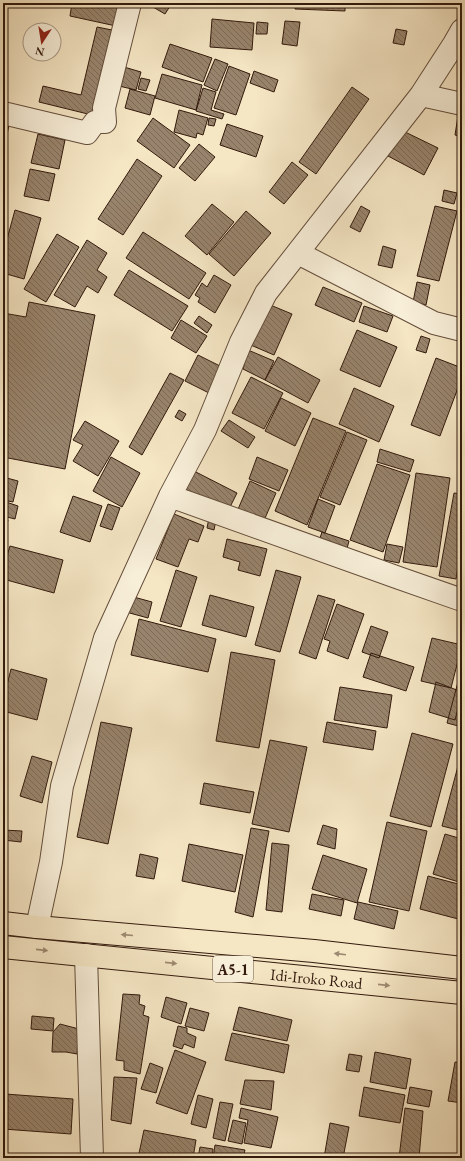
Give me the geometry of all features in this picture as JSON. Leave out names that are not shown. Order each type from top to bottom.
[{"type":"highway","name":"A5-1","points":[[3,923],[314,951],[462,968]]},
{"type":"highway","name":"Idi-Iroko Road","points":[[3,947],[462,993]]},
{"type":"street","points":[[3,113],[87,133],[94,122],[105,122],[104,108],[130,3]]},
{"type":"street","points":[[37,927],[51,862],[62,786],[105,638],[170,496],[205,430],[241,342],[266,293],[421,95],[462,30]]},
{"type":"street","points":[[421,95],[462,104]]},
{"type":"street","points":[[298,253],[434,323],[462,330]]},
{"type":"street","points":[[170,496],[462,600]]},
{"type":"street","points":[[86,955],[92,1158]]},
{"type":"building","points":[[72,3],[120,3],[116,26],[70,16]]},
{"type":"building","points":[[146,3],[172,3],[165,14]]},
{"type":"building","points":[[295,3],[345,3],[345,11],[295,9]]},
{"type":"building","points":[[212,19],[254,23],[252,50],[210,47]]},
{"type":"building","points":[[285,21],[300,22],[297,46],[282,44]]},
{"type":"building","points":[[257,22],[268,23],[267,34],[256,34]]},
{"type":"building","points":[[97,27],[112,30],[92,115],[39,102],[43,86],[81,95]]},
{"type":"building","points":[[396,29],[407,31],[404,45],[393,43]]},
{"type":"building","points":[[170,44],[212,58],[203,82],[162,67]]},
{"type":"building","points":[[215,59],[228,64],[217,91],[204,85]]},
{"type":"building","points":[[229,66],[250,74],[236,115],[214,108]]},
{"type":"building","points":[[124,67],[141,72],[136,90],[119,86]]},
{"type":"building","points":[[254,71],[278,80],[274,92],[250,83]]},
{"type":"building","points":[[162,74],[202,85],[196,110],[155,98]]},
{"type":"building","points":[[141,78],[150,80],[146,91],[138,89]]},
{"type":"building","points":[[352,87],[369,99],[316,174],[299,162]]},
{"type":"building","points":[[203,88],[216,92],[211,110],[224,114],[222,119],[196,111]]},
{"type":"building","points":[[130,89],[155,96],[150,115],[125,108]]},
{"type":"building","points":[[179,110],[208,118],[203,135],[197,133],[196,138],[174,132]]},
{"type":"building","points":[[458,116],[462,117],[462,137],[455,135]]},
{"type":"building","points":[[153,118],[190,145],[174,168],[137,141]]},
{"type":"building","points":[[209,118],[216,119],[214,126],[208,125]]},
{"type":"building","points":[[3,119],[10,120],[4,149],[3,149]]},
{"type":"building","points":[[227,124],[263,136],[256,157],[220,145]]},
{"type":"building","points":[[401,130],[438,148],[424,175],[388,156]]},
{"type":"building","points":[[38,134],[65,140],[59,169],[31,163]]},
{"type":"building","points":[[199,144],[215,157],[195,181],[179,168]]},
{"type":"building","points":[[137,159],[162,176],[123,235],[98,219]]},
{"type":"building","points":[[292,162],[308,175],[284,204],[269,192]]},
{"type":"building","points":[[30,169],[55,174],[49,201],[24,196]]},
{"type":"building","points":[[444,190],[457,193],[454,204],[442,201]]},
{"type":"building","points":[[212,204],[234,222],[207,255],[185,236]]},
{"type":"building","points":[[361,206],[370,211],[360,232],[350,227]]},
{"type":"building","points":[[435,206],[457,211],[439,281],[417,276]]},
{"type":"building","points":[[15,210],[41,218],[24,279],[3,273],[3,254]]},
{"type":"building","points":[[246,211],[271,233],[234,276],[209,254]]},
{"type":"building","points":[[143,232],[206,273],[189,299],[126,258]]},
{"type":"building","points":[[57,234],[79,247],[46,302],[24,289]]},
{"type":"building","points":[[87,240],[107,253],[97,270],[107,277],[98,293],[87,286],[75,307],[54,295]]},
{"type":"building","points":[[383,246],[396,250],[392,268],[378,265]]},
{"type":"building","points":[[129,270],[188,306],[172,331],[114,295]]},
{"type":"building","points":[[214,275],[231,285],[215,313],[198,302],[200,298],[195,295],[202,283],[207,287]]},
{"type":"building","points":[[417,282],[430,285],[426,305],[413,302]]},
{"type":"building","points":[[323,287],[362,303],[354,322],[315,305]]},
{"type":"building","points":[[29,302],[95,315],[65,469],[3,457],[3,313],[26,317]]},
{"type":"building","points":[[263,302],[292,314],[274,355],[246,343]]},
{"type":"building","points":[[364,306],[393,316],[387,332],[359,322]]},
{"type":"building","points":[[199,316],[212,325],[207,333],[194,323]]},
{"type":"building","points":[[181,320],[207,336],[196,353],[171,338]]},
{"type":"building","points":[[357,330],[397,347],[380,387],[340,370]]},
{"type":"building","points":[[421,336],[430,339],[426,353],[416,350]]},
{"type":"building","points":[[248,350],[274,361],[265,380],[243,369]]},
{"type":"building","points":[[198,355],[224,368],[211,394],[185,381]]},
{"type":"building","points":[[278,357],[320,380],[308,403],[265,380]]},
{"type":"building","points":[[436,358],[462,368],[462,377],[440,436],[411,425]]},
{"type":"building","points":[[170,373],[184,380],[142,455],[129,447]]},
{"type":"building","points":[[251,377],[283,393],[264,429],[232,413]]},
{"type":"building","points":[[462,384],[462,400],[457,398]]},
{"type":"building","points":[[354,388],[394,406],[379,442],[339,424]]},
{"type":"building","points":[[281,398],[311,413],[295,446],[265,431]]},
{"type":"building","points":[[179,410],[186,414],[182,421],[175,417]]},
{"type":"building","points":[[313,418],[346,431],[307,525],[275,511]]},
{"type":"building","points":[[229,420],[255,437],[248,448],[221,431]]},
{"type":"building","points":[[85,421],[119,441],[98,476],[73,461],[83,445],[73,440]]},
{"type":"building","points":[[347,432],[367,440],[340,505],[320,497]]},
{"type":"building","points":[[380,449],[414,460],[410,472],[377,462]]},
{"type":"building","points":[[111,457],[140,473],[122,507],[93,491]]},
{"type":"building","points":[[257,457],[288,470],[279,491],[249,479]]},
{"type":"building","points":[[377,464],[410,475],[383,552],[350,540]]},
{"type":"building","points":[[190,469],[237,493],[228,511],[181,487]]},
{"type":"building","points":[[416,473],[450,478],[437,567],[403,562]]},
{"type":"building","points":[[3,477],[18,481],[13,502],[3,500]]},
{"type":"building","points":[[250,481],[276,493],[262,525],[236,514]]},
{"type":"building","points":[[454,493],[462,494],[462,544],[456,579],[439,576]]},
{"type":"building","points":[[73,496],[102,506],[90,542],[60,532]]},
{"type":"building","points":[[318,499],[335,506],[325,533],[308,527]]},
{"type":"building","points":[[3,501],[18,506],[15,519],[3,516]]},
{"type":"building","points":[[108,504],[120,508],[112,530],[100,526]]},
{"type":"building","points":[[174,514],[204,526],[198,542],[189,539],[178,567],[156,559]]},
{"type":"building","points":[[209,518],[216,520],[214,530],[207,528]]},
{"type":"building","points":[[3,519],[8,520],[3,538]]},
{"type":"building","points":[[322,532],[349,541],[345,556],[317,547]]},
{"type":"building","points":[[227,539],[267,549],[260,576],[238,570],[240,562],[223,557]]},
{"type":"building","points":[[387,544],[403,547],[399,563],[384,560]]},
{"type":"building","points":[[10,546],[63,560],[54,593],[3,579],[3,569]]},
{"type":"building","points":[[176,570],[197,577],[181,627],[160,621]]},
{"type":"building","points":[[276,570],[301,577],[280,652],[255,645]]},
{"type":"building","points":[[210,595],[254,607],[246,637],[202,625]]},
{"type":"building","points":[[318,595],[335,600],[316,659],[299,653]]},
{"type":"building","points":[[130,596],[152,602],[148,618],[126,612]]},
{"type":"building","points":[[337,604],[364,614],[348,659],[327,651],[330,641],[324,639]]},
{"type":"building","points":[[139,619],[216,639],[208,672],[131,655]]},
{"type":"building","points":[[371,626],[388,632],[379,658],[362,652]]},
{"type":"building","points":[[432,638],[462,645],[451,688],[421,681]]},
{"type":"building","points":[[231,652],[275,660],[259,748],[216,741]]},
{"type":"building","points":[[371,653],[414,667],[406,691],[363,677]]},
{"type":"building","points":[[462,667],[462,727],[447,723]]},
{"type":"building","points":[[11,669],[47,679],[37,720],[3,711],[3,701]]},
{"type":"building","points":[[436,682],[462,692],[455,720],[429,712]]},
{"type":"building","points":[[340,687],[392,695],[387,728],[334,720]]},
{"type":"building","points":[[101,722],[132,728],[108,844],[77,837]]},
{"type":"building","points":[[327,722],[376,731],[373,750],[323,742]]},
{"type":"building","points":[[412,733],[453,744],[431,827],[390,816]]},
{"type":"building","points":[[270,740],[307,747],[289,832],[252,824]]},
{"type":"building","points":[[462,751],[462,831],[442,826]]},
{"type":"building","points":[[32,756],[52,762],[42,803],[20,796]]},
{"type":"building","points":[[204,783],[254,792],[250,813],[200,804]]},
{"type":"building","points":[[387,822],[427,831],[409,911],[369,902]]},
{"type":"building","points":[[323,825],[337,829],[335,849],[317,844]]},
{"type":"building","points":[[251,828],[269,831],[253,917],[235,912]]},
{"type":"building","points":[[3,830],[22,831],[21,842],[3,840]]},
{"type":"building","points":[[445,834],[462,839],[462,883],[433,874]]},
{"type":"building","points":[[272,843],[289,845],[282,912],[266,910]]},
{"type":"building","points":[[189,844],[243,855],[235,892],[182,881]]},
{"type":"building","points":[[140,854],[158,858],[154,879],[136,876]]},
{"type":"building","points":[[323,855],[367,869],[357,903],[312,889]]},
{"type":"building","points":[[428,876],[462,885],[462,920],[420,909]]},
{"type":"building","points":[[312,894],[344,900],[341,916],[309,909]]},
{"type":"building","points":[[358,902],[398,911],[394,929],[354,919]]},
{"type":"building","points":[[123,994],[140,995],[139,1004],[145,1006],[143,1015],[149,1017],[140,1074],[124,1070],[124,1061],[116,1060]]},
{"type":"building","points":[[166,997],[187,1003],[181,1024],[161,1017]]},
{"type":"building","points":[[239,1007],[292,1020],[287,1041],[233,1030]]},
{"type":"building","points":[[190,1008],[209,1013],[204,1031],[185,1026]]},
{"type":"building","points":[[32,1016],[54,1018],[53,1031],[31,1029]]},
{"type":"building","points":[[60,1024],[79,1029],[77,1054],[52,1052],[53,1032]]},
{"type":"building","points":[[178,1026],[187,1028],[187,1033],[196,1037],[194,1048],[184,1044],[182,1049],[173,1046]]},
{"type":"building","points":[[232,1033],[289,1045],[284,1073],[225,1060]]},
{"type":"building","points":[[175,1050],[206,1062],[187,1114],[156,1103]]},
{"type":"building","points":[[375,1052],[411,1059],[406,1089],[370,1082]]},
{"type":"building","points":[[349,1054],[362,1056],[359,1072],[346,1070]]},
{"type":"building","points":[[455,1062],[462,1063],[462,1103],[448,1101]]},
{"type":"building","points":[[150,1063],[163,1068],[156,1093],[141,1089]]},
{"type":"building","points":[[114,1077],[137,1078],[131,1124],[111,1120]]},
{"type":"building","points":[[245,1080],[274,1081],[271,1110],[240,1104]]},
{"type":"building","points":[[364,1087],[405,1095],[400,1123],[359,1116]]},
{"type":"building","points":[[410,1087],[432,1091],[429,1107],[407,1103]]},
{"type":"building","points":[[5,1094],[73,1099],[71,1134],[3,1129]]},
{"type":"building","points":[[198,1095],[213,1099],[206,1128],[191,1124]]},
{"type":"building","points":[[220,1102],[233,1104],[225,1141],[213,1138]]},
{"type":"building","points":[[241,1108],[278,1117],[271,1148],[244,1143],[248,1120],[239,1118]]},
{"type":"building","points":[[405,1108],[423,1111],[419,1158],[399,1158]]},
{"type":"building","points":[[233,1120],[246,1123],[242,1144],[228,1141]]},
{"type":"building","points":[[330,1123],[349,1127],[343,1158],[324,1158]]},
{"type":"building","points":[[144,1130],[196,1140],[193,1158],[138,1158]]},
{"type":"building","points":[[215,1145],[245,1150],[243,1158],[213,1158]]},
{"type":"building","points":[[200,1147],[213,1149],[212,1158],[198,1158]]},
{"type":"building","points":[[249,1154],[266,1157],[248,1158]]}]
